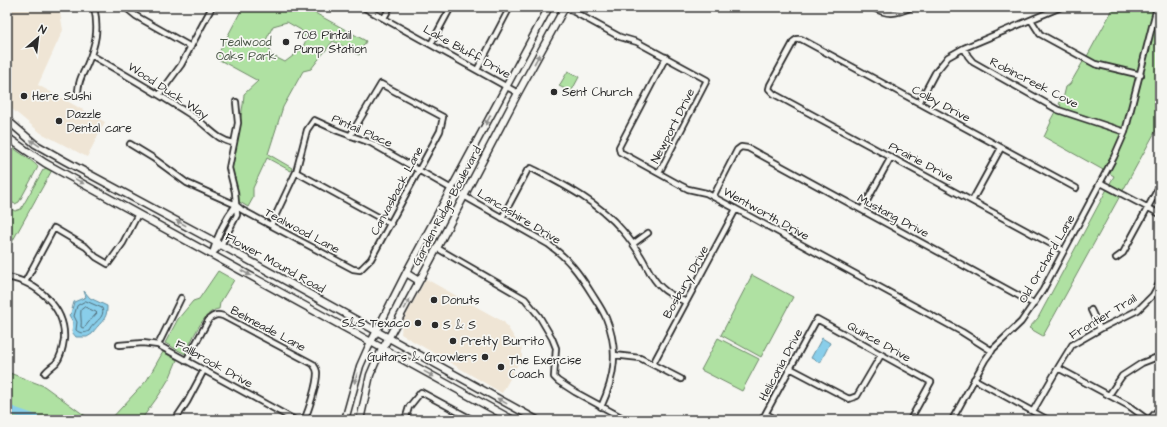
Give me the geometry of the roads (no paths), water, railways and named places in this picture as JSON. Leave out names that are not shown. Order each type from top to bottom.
[{"type":"main road","name":"Garden Ridge Boulevard","points":[[345,420],[360,366],[371,342],[406,273],[549,7]]},
{"type":"main road","name":"Garden Ridge Boulevard","points":[[360,420],[370,375],[382,348],[565,7]]},
{"type":"main road","name":"Flower Mound Road","points":[[7,120],[35,144],[65,161],[221,245],[537,420]]},
{"type":"main road","name":"Flower Mound Road","points":[[7,137],[45,163],[513,420]]},
{"type":"main road","points":[[45,163],[51,158],[65,161]]},
{"type":"main road","points":[[406,273],[419,281]]},
{"type":"street","points":[[78,91],[78,82],[91,55],[97,32],[94,7]]},
{"type":"street","points":[[125,7],[136,16],[191,47]]},
{"type":"street","points":[[158,96],[181,65],[212,7]]},
{"type":"street","name":"Lake Bluff Drive","points":[[363,7],[518,93]]},
{"type":"street","points":[[384,18],[390,7]]},
{"type":"street","points":[[431,44],[451,7]]},
{"type":"street","name":"Newport Drive","points":[[565,7],[620,37],[637,42],[707,80],[659,173]]},
{"type":"street","points":[[872,7],[883,12],[891,13],[900,12],[912,7]]},
{"type":"street","points":[[919,103],[941,65],[948,58],[964,48],[1061,7]]},
{"type":"street","name":"Old Orchard Lane","points":[[952,420],[979,369],[992,351],[1021,322],[1034,304],[1114,157],[1125,132],[1141,75],[1157,7]]},
{"type":"street","points":[[477,70],[508,8]]},
{"type":"street","points":[[1031,20],[1040,34],[1089,61],[1095,64],[1141,75]]},
{"type":"street","name":"Prairie Drive","points":[[797,39],[791,45],[770,85],[769,89],[774,94],[1064,251]]},
{"type":"street","name":"Colby Drive","points":[[797,39],[805,41],[1076,188]]},
{"type":"street","name":"Robincreek Cove","points":[[964,48],[973,62],[1058,110],[1125,132]]},
{"type":"street","name":"Wood Duck Way","points":[[91,55],[198,120],[221,139],[234,143]]},
{"type":"street","name":"Wentworth Drive","points":[[666,57],[619,147],[620,152],[688,189],[697,190],[736,209],[962,332],[992,351]]},
{"type":"street","name":"Canvasback Lane","points":[[350,136],[379,86],[383,84],[443,117],[440,131],[391,224],[371,259],[360,270]]},
{"type":"street","points":[[212,254],[221,245],[237,215],[229,168],[238,123],[236,102]]},
{"type":"street","name":"Pintail Place","points":[[296,172],[308,130],[314,120],[350,136],[372,143],[464,196]]},
{"type":"street","name":"Tealwood Lane","points":[[130,144],[153,158],[187,183],[236,205],[242,210],[353,269],[360,270]]},
{"type":"street","name":"Mustang Drive","points":[[713,197],[737,150],[741,147],[748,148],[1034,304]]},
{"type":"street","points":[[972,201],[1002,148]]},
{"type":"street","points":[[862,210],[891,157]]},
{"type":"street","points":[[502,218],[526,171],[531,168],[563,185],[602,210],[616,223],[633,244],[653,279],[663,290],[686,302]]},
{"type":"street","points":[[271,225],[296,172],[391,224]]},
{"type":"street","points":[[1101,183],[1160,214]]},
{"type":"street","points":[[1116,258],[1123,253],[1160,185]]},
{"type":"street","name":"Lancashire Drive","points":[[464,196],[548,244],[572,264],[582,278],[606,318],[611,334],[614,354],[614,370],[611,384],[601,406]]},
{"type":"street","points":[[212,254],[215,242],[236,205]]},
{"type":"street","name":"Bosbury Drive","points":[[653,364],[736,209]]},
{"type":"street","points":[[25,282],[54,228],[86,247],[96,257],[108,264],[123,243],[138,214]]},
{"type":"street","points":[[633,244],[648,233]]},
{"type":"street","points":[[437,248],[512,291],[529,303],[544,322],[556,348],[554,377],[575,392],[621,417]]},
{"type":"street","points":[[7,277],[25,282],[43,294],[53,305],[61,319],[64,333],[63,347],[57,362],[45,373]]},
{"type":"street","name":"Frontier Trail","points":[[1033,411],[1072,345],[1138,310],[1153,295],[1160,282]]},
{"type":"street","points":[[158,345],[181,298]]},
{"type":"street","points":[[1091,310],[1100,329]]},
{"type":"street","name":"Belmeade Lane","points":[[186,361],[209,319],[213,315],[218,314],[313,364],[317,373],[316,381],[304,420]]},
{"type":"street","name":"Quince Drive","points":[[817,319],[931,382],[910,420]]},
{"type":"street","name":"Heliconia Drive","points":[[762,420],[817,319]]},
{"type":"street","name":"Fallbrook Drive","points":[[119,345],[143,343],[158,345],[295,420]]},
{"type":"street","points":[[614,354],[637,357],[681,379]]},
{"type":"street","points":[[790,368],[849,399],[857,396],[882,355]]},
{"type":"street","points":[[1109,395],[1122,376],[1142,363],[1160,356]]},
{"type":"street","points":[[1058,368],[1129,406],[1149,420],[1160,408]]},
{"type":"street","points":[[175,420],[187,402],[204,370]]},
{"type":"street","points":[[974,379],[1048,420]]},
{"type":"street","points":[[405,420],[409,407],[421,392],[473,420]]},
{"type":"street","points":[[766,414],[778,420]]},
{"type":"water","points":[[84,291],[90,298],[107,306],[107,311],[104,319],[92,334],[87,337],[76,337],[72,332],[73,322],[69,315],[74,302],[86,297]]},
{"type":"water","points":[[822,338],[830,343],[820,363],[811,358]]},
{"type":"waterway","points":[[7,409],[39,420]]},
{"type":"place","name":"708 Pintail Pump Station","points":[[286,42]]},
{"type":"place","name":"Sent Church","points":[[554,92]]},
{"type":"place","name":"Here Sushi","points":[[24,96]]},
{"type":"place","name":"Dazzle Dental care","points":[[59,121]]},
{"type":"place","name":"Donuts","points":[[434,300]]},
{"type":"place","name":"S&S Texaco","points":[[418,323]]},
{"type":"place","name":"S & S","points":[[435,325]]},
{"type":"place","name":"Pretty Burrito","points":[[453,341]]},
{"type":"place","name":"Guitars & Growlers","points":[[485,357]]},
{"type":"place","name":"The Exercise Coach","points":[[501,367]]},
{"type":"park label","name":"Tealwood Oaks Park","points":[[246,49]]}]
